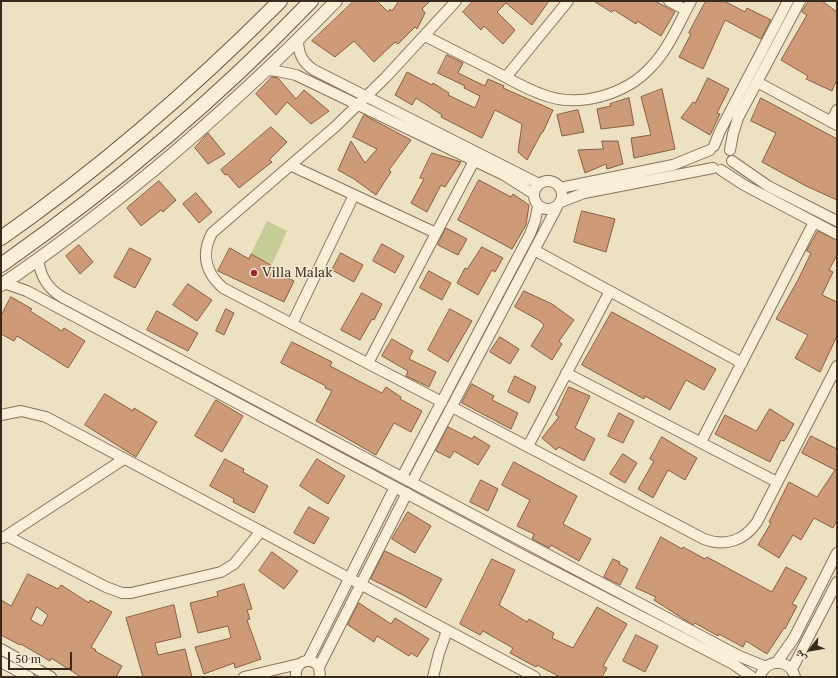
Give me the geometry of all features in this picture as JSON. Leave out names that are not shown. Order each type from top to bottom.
[{"type":"main road","points":[[1,238],[64,192],[155,117],[224,55],[280,1]]},
{"type":"main road","points":[[1,265],[74,212],[167,136],[256,57],[312,1]]},
{"type":"street","points":[[2,284],[126,193],[267,70],[336,1]]},
{"type":"street","points":[[442,402],[223,288],[209,272],[205,252],[207,242],[212,233],[292,166],[367,97],[456,1]]},
{"type":"street","points":[[506,77],[568,1]]},
{"type":"street","points":[[425,36],[542,95],[559,99],[581,100],[609,94],[635,81],[652,66],[664,50],[688,5],[669,1]]},
{"type":"street","points":[[788,1],[720,131],[712,148],[708,162],[744,185],[837,234]]},
{"type":"street","points":[[538,206],[549,210],[584,193],[729,166],[732,161],[730,150],[735,126],[800,1]]},
{"type":"street","points":[[298,40],[300,54],[308,66],[539,184]]},
{"type":"street","points":[[267,70],[277,70],[296,75],[512,179],[534,194],[538,206],[530,234],[442,402],[408,480]]},
{"type":"street","points":[[757,82],[834,123],[837,110]]},
{"type":"street","points":[[560,188],[673,165],[712,148],[725,145],[730,150]]},
{"type":"street","points":[[368,363],[474,161]]},
{"type":"street","points":[[732,161],[763,183],[837,221]]},
{"type":"street","points":[[292,166],[436,233]]},
{"type":"street","points":[[296,677],[296,670],[304,662],[349,579],[452,407],[559,204],[562,192],[560,188],[552,182],[545,181],[539,184],[534,194]]},
{"type":"street","points":[[292,324],[354,195]]},
{"type":"street","points":[[701,442],[814,222]]},
{"type":"street","points":[[534,250],[742,363]]},
{"type":"street","points":[[38,258],[41,274],[45,281],[62,297],[739,656],[766,667]]},
{"type":"street","points":[[2,284],[27,291],[522,555],[733,664],[752,677]]},
{"type":"street","points":[[528,446],[610,291]]},
{"type":"street","points":[[452,407],[704,538],[716,542],[730,542],[738,540],[752,529],[837,366]]},
{"type":"street","points":[[566,373],[777,482]]},
{"type":"street","points":[[1,414],[22,411],[46,417],[261,531],[360,586],[535,677]]},
{"type":"street","points":[[291,432],[296,421]]},
{"type":"street","points":[[4,537],[124,459]]},
{"type":"street","points":[[320,672],[402,491]]},
{"type":"street","points":[[4,537],[106,587],[122,593],[131,593],[221,572],[234,564],[261,531]]},
{"type":"street","points":[[522,555],[528,545]]},
{"type":"street","points":[[760,677],[766,667],[777,662],[794,638],[837,554]]},
{"type":"street","points":[[777,662],[782,663],[794,673],[837,582]]},
{"type":"street","points":[[433,677],[439,653],[448,631]]},
{"type":"street","points":[[1,649],[51,677]]},
{"type":"street","points":[[244,677],[313,661],[320,672]]},
{"type":"street","points":[[1,662],[13,673],[29,677]]},
{"type":"green space","points":[[267,221],[287,231],[272,264],[251,254]]},
{"type":"building","points":[[354,1],[377,1],[388,12],[390,9],[392,11],[399,1],[430,1],[422,9],[425,13],[417,29],[415,27],[398,44],[395,42],[374,62],[354,41],[335,57],[312,41]]},
{"type":"building","points":[[473,1],[549,1],[532,25],[506,3],[497,12],[515,30],[503,44],[484,26],[481,30],[463,12]]},
{"type":"building","points":[[594,1],[655,1],[675,12],[661,36],[637,21],[636,24],[614,10],[612,12]]},
{"type":"building","points":[[706,1],[724,1],[745,12],[747,8],[771,20],[761,39],[725,20],[703,69],[679,57],[691,34],[689,33]]},
{"type":"building","points":[[809,1],[822,1],[837,12],[837,79],[832,91],[806,79],[808,76],[781,60],[807,15],[802,12]]},
{"type":"building","points":[[447,55],[463,63],[458,73],[485,86],[488,79],[504,86],[503,88],[553,110],[543,132],[527,160],[518,152],[522,124],[495,110],[482,138],[441,117],[442,115],[416,98],[412,105],[395,95],[407,72],[432,85],[433,83],[449,93],[448,95],[475,108],[480,96],[464,88],[465,86],[438,73]]},
{"type":"building","points":[[272,77],[278,78],[296,99],[304,90],[329,111],[311,124],[287,102],[276,115],[256,94]]},
{"type":"building","points":[[708,78],[729,89],[717,113],[720,114],[710,135],[681,118],[693,102],[695,103]]},
{"type":"building","points":[[662,89],[675,149],[634,158],[631,138],[651,135],[641,97]]},
{"type":"building","points":[[629,98],[634,125],[601,129],[597,109],[611,106],[610,104]]},
{"type":"building","points":[[761,98],[837,139],[837,200],[806,186],[762,162],[776,133],[751,121]]},
{"type":"building","points":[[578,110],[584,132],[562,136],[557,115]]},
{"type":"building","points":[[364,115],[411,140],[389,170],[391,172],[376,195],[354,179],[338,170],[351,141],[365,163],[377,149],[353,137]]},
{"type":"building","points":[[271,127],[287,142],[269,160],[272,162],[239,188],[227,174],[225,175],[221,170]]},
{"type":"building","points":[[208,133],[225,154],[208,164],[195,148]]},
{"type":"building","points":[[602,141],[618,141],[623,164],[607,169],[606,164],[585,173],[578,150],[603,149]]},
{"type":"building","points":[[432,153],[461,162],[445,187],[441,185],[427,212],[411,203],[424,179],[420,178]]},
{"type":"building","points":[[479,180],[511,197],[513,194],[529,205],[526,225],[512,249],[458,220]]},
{"type":"building","points":[[159,181],[176,200],[163,212],[161,210],[141,226],[127,208]]},
{"type":"building","points":[[196,193],[212,212],[199,223],[183,204]]},
{"type":"building","points":[[582,211],[615,219],[606,252],[574,242]]},
{"type":"building","points":[[446,228],[467,239],[458,255],[438,245]]},
{"type":"building","points":[[818,231],[837,240],[837,255],[829,270],[833,272],[822,295],[837,302],[837,336],[820,372],[795,358],[808,335],[776,319],[811,253],[807,251]]},
{"type":"building","points":[[382,244],[404,256],[395,273],[373,261]]},
{"type":"building","points":[[79,245],[93,262],[80,274],[66,256]]},
{"type":"building","points":[[482,247],[503,258],[495,272],[492,270],[478,295],[457,283],[465,268],[467,269]]},
{"type":"building","points":[[130,248],[151,259],[135,288],[114,277]]},
{"type":"building","points":[[230,248],[249,259],[251,254],[271,265],[269,269],[294,281],[284,302],[218,271]]},
{"type":"building","points":[[341,253],[363,265],[354,282],[332,270]]},
{"type":"building","points":[[429,271],[451,283],[442,300],[420,288]]},
{"type":"building","points":[[188,284],[212,300],[197,321],[173,305]]},
{"type":"building","points":[[524,291],[552,304],[574,320],[559,341],[562,344],[552,360],[531,346],[544,325],[540,321],[515,307]]},
{"type":"building","points":[[362,293],[382,304],[374,320],[372,319],[360,340],[341,330]]},
{"type":"building","points":[[11,297],[32,309],[30,311],[62,331],[64,328],[85,341],[68,368],[17,336],[14,341],[1,334],[1,316]]},
{"type":"building","points":[[226,309],[234,313],[224,335],[216,331]]},
{"type":"building","points":[[450,309],[472,321],[448,362],[428,350]]},
{"type":"building","points":[[157,311],[198,333],[188,351],[147,330]]},
{"type":"building","points":[[612,312],[716,369],[704,390],[686,380],[670,410],[645,396],[644,399],[582,365]]},
{"type":"building","points":[[500,337],[519,349],[510,364],[490,352]]},
{"type":"building","points":[[392,339],[413,351],[409,359],[436,372],[429,387],[406,376],[408,371],[382,356]]},
{"type":"building","points":[[292,342],[332,362],[330,366],[382,393],[386,387],[401,397],[400,399],[422,411],[411,432],[394,423],[376,455],[316,421],[332,391],[325,388],[326,386],[281,363]]},
{"type":"building","points":[[515,376],[536,387],[529,403],[508,392]]},
{"type":"building","points":[[472,384],[494,396],[492,400],[518,413],[511,429],[462,403]]},
{"type":"building","points":[[569,387],[590,396],[575,428],[595,439],[584,461],[559,447],[556,450],[542,438],[559,417],[556,415]]},
{"type":"building","points":[[105,394],[133,411],[134,408],[157,422],[136,457],[85,425]]},
{"type":"building","points":[[216,400],[243,416],[222,452],[195,436]]},
{"type":"building","points":[[770,409],[794,424],[784,441],[781,440],[770,462],[715,434],[725,415],[756,431]]},
{"type":"building","points":[[619,413],[634,421],[623,443],[608,436]]},
{"type":"building","points":[[448,427],[472,439],[474,436],[490,446],[478,465],[454,451],[450,458],[436,451]]},
{"type":"building","points":[[811,436],[837,449],[837,520],[833,528],[814,518],[801,540],[793,535],[779,558],[758,545],[771,523],[769,522],[789,482],[817,497],[835,470],[802,453]]},
{"type":"building","points":[[662,437],[697,458],[685,480],[668,470],[653,498],[638,489],[654,461],[650,459]]},
{"type":"building","points":[[623,454],[637,463],[625,483],[610,474]]},
{"type":"building","points":[[225,459],[244,469],[243,472],[268,486],[254,513],[233,502],[234,499],[210,486]]},
{"type":"building","points":[[317,459],[345,476],[328,504],[300,486]]},
{"type":"building","points":[[514,462],[577,496],[563,524],[591,539],[579,561],[551,545],[549,548],[532,539],[534,534],[517,526],[530,500],[502,485]]},
{"type":"building","points":[[481,480],[498,489],[488,511],[470,502]]},
{"type":"building","points":[[309,507],[329,518],[314,544],[294,533]]},
{"type":"building","points":[[408,512],[431,526],[415,553],[392,539]]},
{"type":"building","points":[[661,537],[682,549],[683,547],[705,559],[707,557],[772,592],[786,567],[807,578],[792,604],[797,606],[785,629],[784,628],[767,654],[746,641],[743,647],[719,634],[718,636],[695,623],[693,625],[654,600],[656,597],[636,588]]},
{"type":"building","points":[[385,551],[442,579],[426,608],[371,579]]},
{"type":"building","points":[[272,552],[298,571],[284,589],[259,571]]},
{"type":"building","points":[[492,559],[515,570],[499,605],[527,622],[529,619],[554,633],[552,638],[573,648],[597,607],[627,624],[603,666],[607,668],[602,677],[560,677],[537,665],[536,667],[510,653],[513,648],[483,631],[480,635],[460,624]]},
{"type":"building","points":[[613,559],[620,562],[619,564],[628,569],[620,585],[604,577]]},
{"type":"building","points":[[28,574],[58,589],[61,585],[89,603],[90,600],[112,612],[91,647],[96,650],[95,651],[122,666],[116,677],[81,677],[51,658],[50,661],[21,644],[20,645],[1,635],[1,600],[11,606]],"holes":[[[37,607],[48,615],[42,626],[31,620]]]},
{"type":"building","points":[[244,584],[252,609],[247,610],[250,619],[247,620],[261,659],[235,668],[234,663],[204,674],[195,647],[231,638],[228,626],[198,633],[190,603],[218,596],[217,592]]},
{"type":"building","points":[[359,603],[391,624],[395,618],[429,639],[417,657],[411,653],[409,656],[377,636],[374,642],[348,625]]},
{"type":"building","points":[[174,605],[181,637],[155,643],[158,655],[185,649],[192,677],[143,677],[126,618]]},
{"type":"building","points":[[636,635],[658,646],[645,672],[623,661]]},
{"type":"place","name":"Villa Malak","points":[[254,273]]}]
